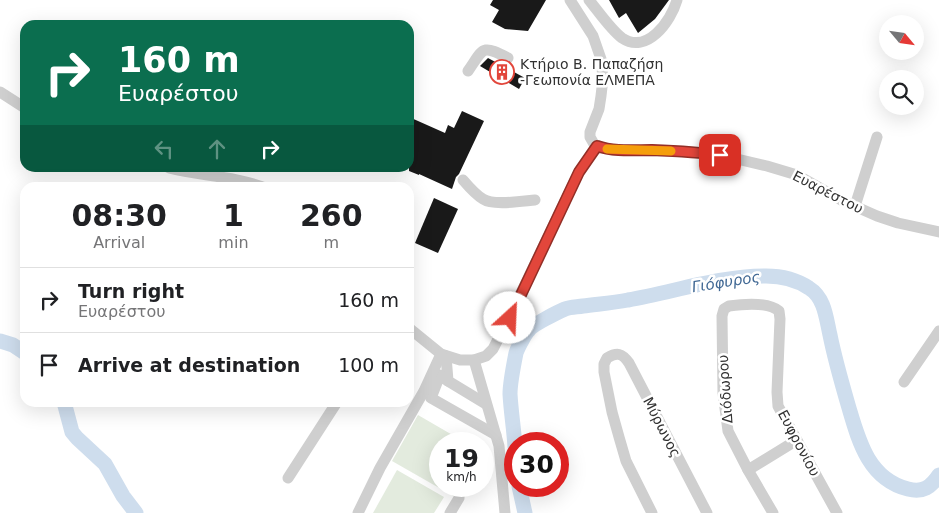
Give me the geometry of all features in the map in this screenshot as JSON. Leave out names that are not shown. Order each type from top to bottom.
[{"type":"street","points":[[414,332],[444,355],[460,360],[474,360],[486,356],[493,350],[579,172],[597,146],[590,137],[590,132],[600,103],[602,71],[598,48],[586,24],[570,0]]},
{"type":"street","points":[[589,0],[616,33],[624,39],[636,42],[644,41],[660,31],[672,13],[677,0]]},
{"type":"street","points":[[586,24],[602,16]]},
{"type":"street","points":[[468,71],[481,52],[486,49],[492,49],[508,58]]},
{"type":"street","points":[[0,92],[20,105]]},
{"type":"street","points":[[855,206],[877,137]]},
{"type":"street","name":"Ευαρέστου","points":[[597,146],[615,150],[703,153],[780,169],[796,175],[884,219],[939,232]]},
{"type":"street","points":[[188,172],[243,182]]},
{"type":"street","points":[[212,182],[215,176]]},
{"type":"street","points":[[463,180],[481,198],[488,202],[535,200]]},
{"type":"street","name":"Διόδωρου","points":[[773,513],[728,431],[723,393],[722,313],[725,307],[733,305],[764,305],[777,309]]},
{"type":"street","name":"Ευφρονίου","points":[[777,309],[780,319],[778,406],[837,513]]},
{"type":"street","points":[[904,382],[939,331]]},
{"type":"street","name":"Μύρωνος","points":[[652,513],[626,461],[615,424],[604,372],[606,360],[609,356],[616,354],[620,354],[629,363],[707,513]]},
{"type":"street","points":[[444,355],[448,382]]},
{"type":"street","points":[[358,513],[380,468],[444,355]]},
{"type":"street","points":[[474,360],[499,446],[505,513]]},
{"type":"street","points":[[486,404],[448,382],[440,375],[431,398],[496,435]]},
{"type":"street","points":[[288,478],[334,407]]},
{"type":"street","points":[[748,470],[796,440]]},
{"type":"street","points":[[450,513],[458,498]]},
{"type":"shaded area","points":[[418,415],[447,432],[429,432],[429,482],[392,461]]},
{"type":"shaded area","points":[[397,470],[429,488],[429,497],[444,497],[434,513],[373,513]]},
{"type":"shaded area","points":[[455,497],[464,497],[462,501]]},
{"type":"building","points":[[493,0],[546,0],[528,31],[505,29],[492,22],[499,10],[490,5]]},
{"type":"building","points":[[609,0],[669,0],[655,19],[638,33],[626,13],[619,18]]},
{"type":"building","name":"Κτήριο Β. Παπαζήση -Γεωπονία ΕΛΜΕΠΑ","points":[[488,58],[525,78],[519,89],[480,66]]},
{"type":"building","points":[[462,111],[484,121],[452,189],[412,172],[414,172],[414,119],[445,133],[448,125],[454,128]]},
{"type":"building","points":[[434,198],[458,209],[438,253],[415,243]]},
{"type":"waterway","name":"Γιόφυρος","points":[[514,432],[510,394],[516,353],[527,332],[535,325],[569,308],[645,297],[731,279],[772,276],[789,279],[804,285],[814,292],[822,303],[857,434],[868,458],[875,468],[895,484],[913,490],[926,488],[939,475]]},
{"type":"waterway","name":"Γιόφυρος","points":[[0,341],[20,350]]},
{"type":"waterway","name":"Γιόφυρος","points":[[65,407],[72,432],[105,464],[123,496],[136,513]]},
{"type":"waterway","name":"Γιόφυρος","points":[[521,497],[525,513]]},
{"type":"slow traffic","points":[[607,149],[671,151]]},
{"type":"place","name":"Κτήριο Β. Παπαζήση -Γεωπονία ΕΛΜΕΠΑ","points":[[502,72]]},
{"type":"route","points":[[510,318],[579,172],[597,146],[615,150],[670,151],[720,155]]}]
